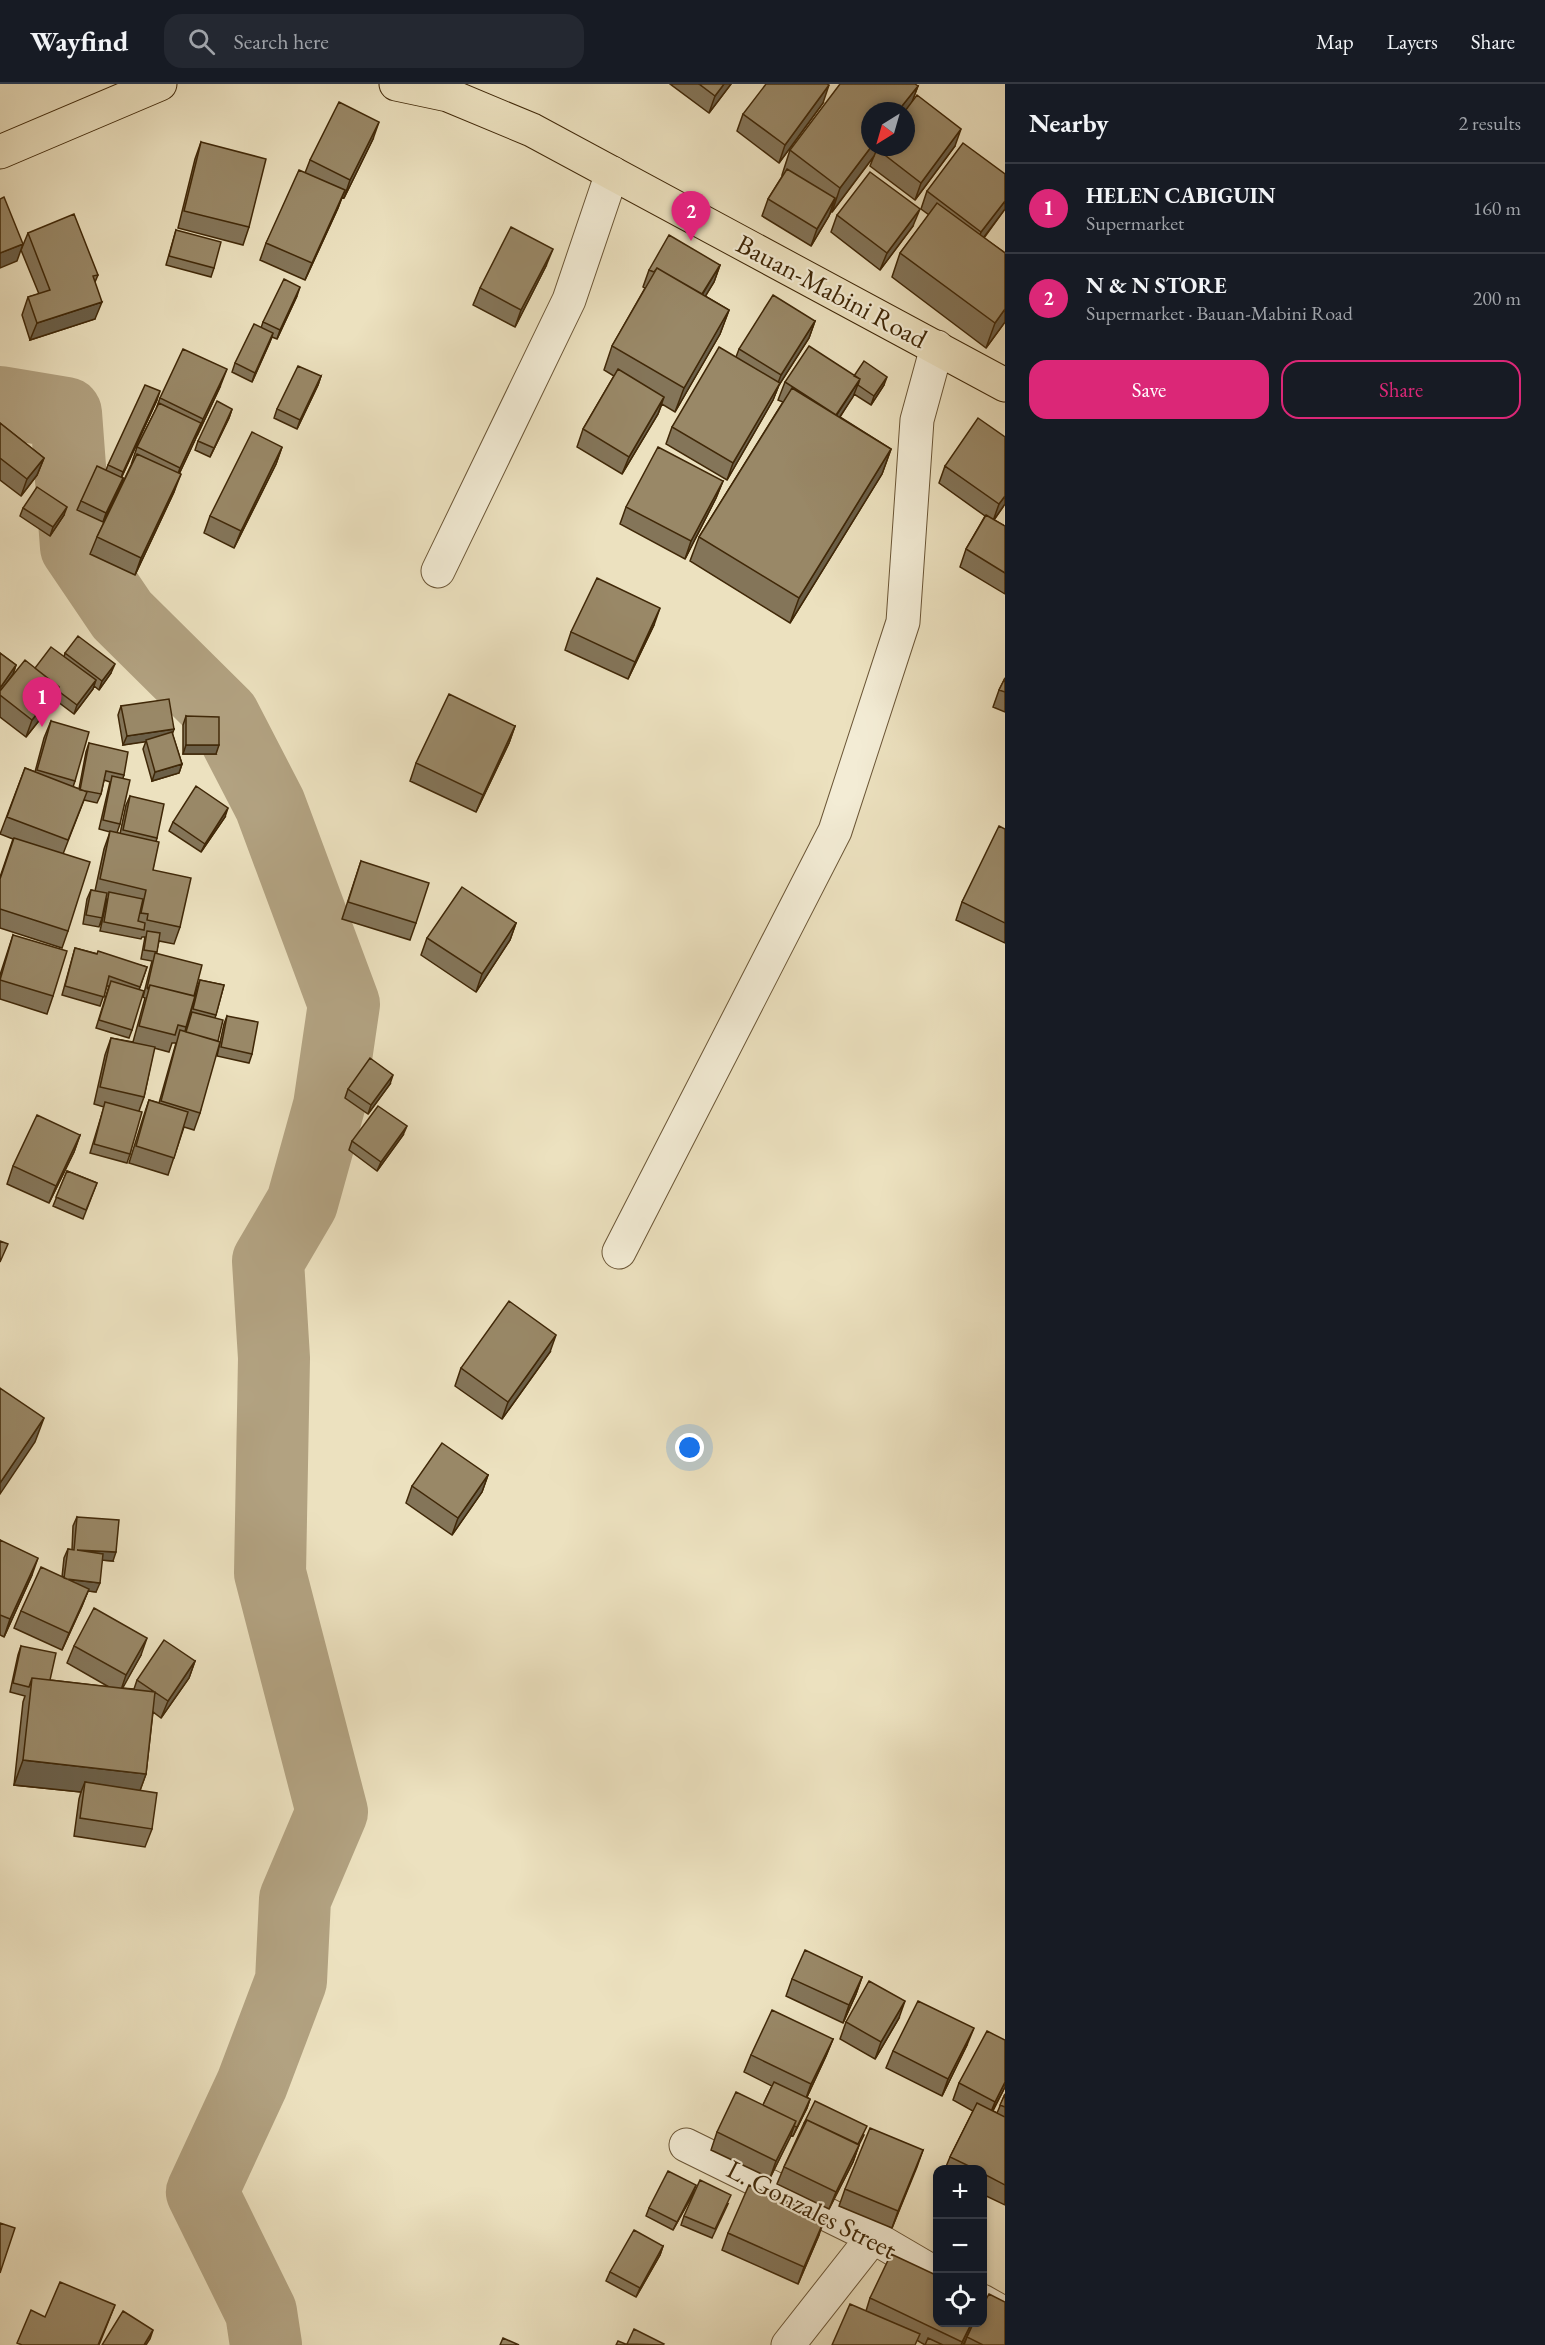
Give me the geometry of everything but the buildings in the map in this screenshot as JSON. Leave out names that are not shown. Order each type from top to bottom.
[{"type":"main road","points":[[0,152],[160,84]]},
{"type":"main road","name":"Bauan-Mabini Road","points":[[396,84],[451,89],[612,172],[1005,385]]},
{"type":"street","points":[[438,571],[569,300],[612,172]]},
{"type":"street","points":[[619,1252],[835,831],[903,622],[917,420],[937,347]]},
{"type":"street","name":"L. Gonzales Street","points":[[686,2145],[873,2237],[935,2273]]},
{"type":"street","points":[[788,2345],[873,2237]]},
{"type":"street","points":[[987,2304],[1005,2314]]},
{"type":"waterway","points":[[0,402],[66,413],[76,547],[122,615],[224,716],[270,805],[344,1004],[329,1106],[302,1203],[268,1261],[274,1358],[270,1573],[332,1812],[295,1899],[291,1981],[252,2084],[202,2192],[261,2312],[266,2345]]},
{"type":"place","name":"N & N STORE","points":[[691,241]]},
{"type":"place","name":"HELEN CABIGUIN","points":[[42,727]]}]
